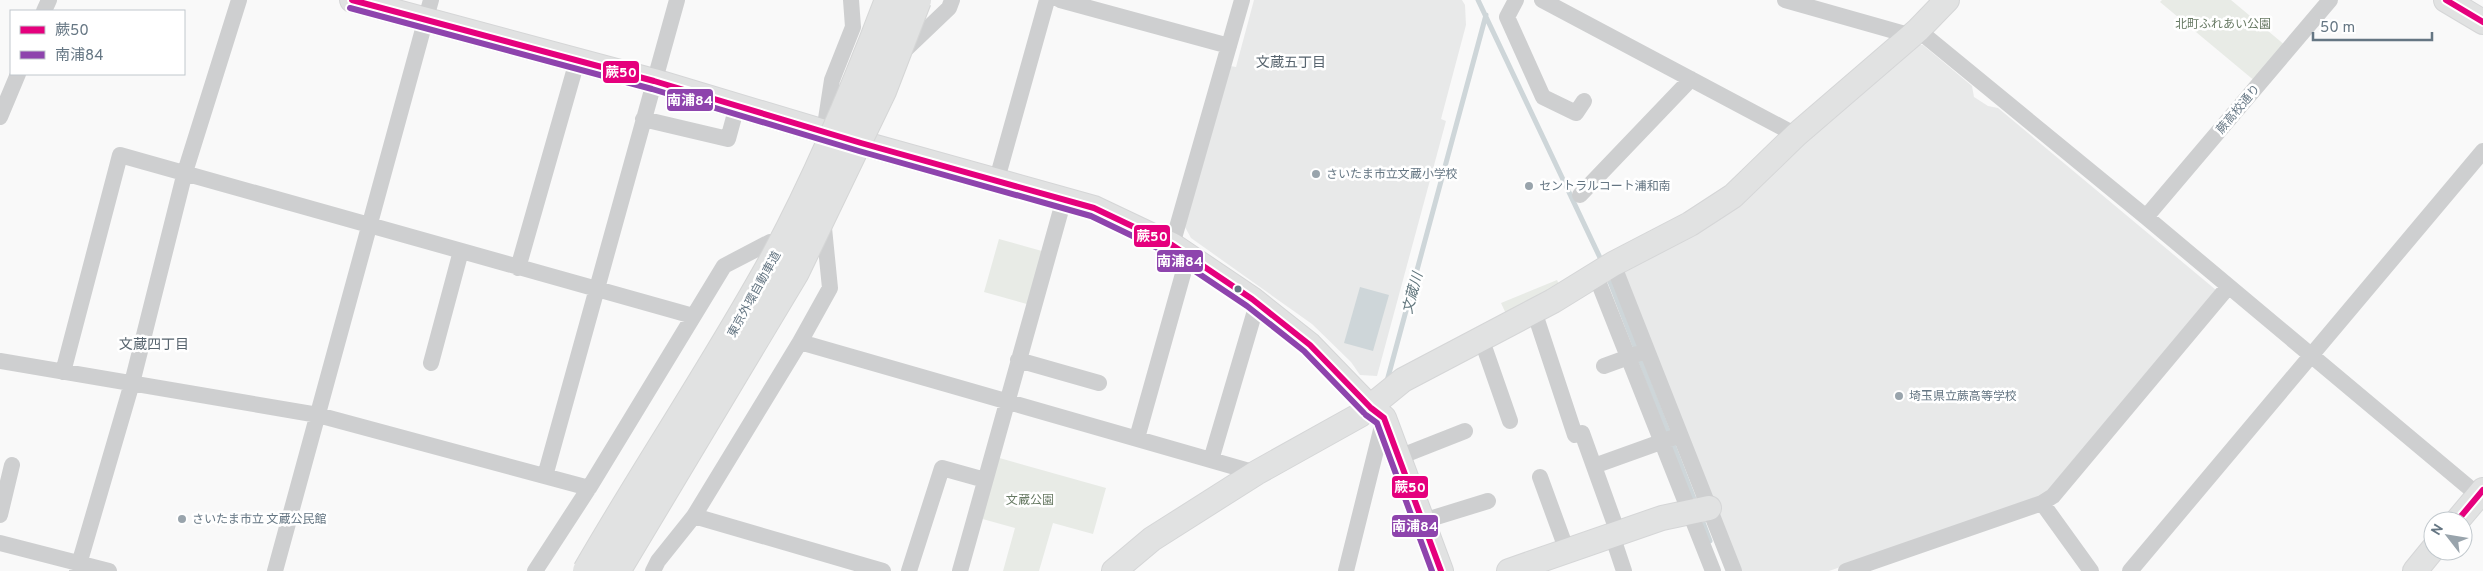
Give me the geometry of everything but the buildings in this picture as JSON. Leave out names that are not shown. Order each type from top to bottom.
[{"type":"highway","name":"東京外環自動車道","points":[[587,571],[726,344],[773,261],[824,158],[858,81],[889,0]]},
{"type":"highway","name":"東京外環自動車道","points":[[616,571],[795,272],[882,90],[918,0]]},
{"type":"street","points":[[78,567],[132,384],[185,172],[238,0]]},
{"type":"street","points":[[352,0],[429,10],[577,61],[654,81],[824,132],[1094,208],[1180,250],[1257,304],[1310,345],[1380,406],[1441,571]]},
{"type":"street","points":[[545,476],[677,0]]},
{"type":"street","points":[[824,132],[832,80],[853,27],[852,0]]},
{"type":"street","points":[[906,49],[949,8],[952,0]]},
{"type":"street","points":[[996,179],[1047,0]]},
{"type":"street","points":[[1060,0],[1229,46]]},
{"type":"street","points":[[1137,438],[1180,250],[1229,46],[1242,0]]},
{"type":"street","points":[[1516,0],[1507,17],[1543,97],[1576,113],[1584,101]]},
{"type":"street","points":[[1542,0],[1796,135]]},
{"type":"street","points":[[1785,0],[1915,33],[2146,217],[2310,356],[2481,495],[2466,511]]},
{"type":"street","points":[[1114,571],[1152,539],[1256,473],[1380,406],[1403,380],[1534,311],[1604,270],[1690,224],[1733,196],[1796,135],[1915,33],[1947,0]]},
{"type":"street","name":"蕨高校通り","points":[[2146,217],[2330,0]]},
{"type":"street","points":[[2446,0],[2483,22]]},
{"type":"street","points":[[275,571],[429,10]]},
{"type":"street","points":[[518,268],[577,61]]},
{"type":"street","points":[[0,117],[18,75]]},
{"type":"street","points":[[1580,195],[1691,79]]},
{"type":"street","points":[[643,118],[728,140],[737,106]]},
{"type":"street","points":[[2130,571],[2483,151]]},
{"type":"street","points":[[64,372],[120,155],[693,316]]},
{"type":"street","points":[[960,571],[1064,199]]},
{"type":"street","points":[[653,571],[658,561],[694,516],[800,342],[830,288],[823,213]]},
{"type":"street","points":[[535,571],[589,488],[724,266],[770,242]]},
{"type":"street","points":[[431,363],[461,251]]},
{"type":"street","points":[[1604,270],[1637,354],[1648,406],[1662,442],[1734,571]]},
{"type":"street","points":[[1846,571],[2042,503],[2053,496],[2228,287]]},
{"type":"street","points":[[1211,460],[1257,304]]},
{"type":"street","points":[[1534,311],[1579,434],[1594,466],[1615,534],[1624,571]]},
{"type":"street","points":[[1481,338],[1510,421]]},
{"type":"street","points":[[800,342],[1256,473]]},
{"type":"street","points":[[1604,366],[1637,354]]},
{"type":"street","points":[[1637,354],[1664,399],[1679,436],[1713,571]]},
{"type":"street","points":[[1018,360],[1099,383]]},
{"type":"street","points":[[0,361],[318,415],[589,488]]},
{"type":"street","points":[[1648,406],[1664,399]]},
{"type":"street","points":[[1346,571],[1380,406]]},
{"type":"street","points":[[1399,457],[1464,432]]},
{"type":"street","points":[[1594,466],[1679,436]]},
{"type":"street","points":[[0,515],[12,465]]},
{"type":"street","points":[[909,571],[942,468],[984,480]]},
{"type":"street","points":[[1540,477],[1568,551]]},
{"type":"street","points":[[1423,522],[1488,501]]},
{"type":"street","points":[[2042,503],[2091,571]]},
{"type":"street","points":[[1509,571],[1662,518],[1699,510]]},
{"type":"street","points":[[694,516],[862,568],[883,571]]},
{"type":"street","points":[[0,543],[78,567],[109,571]]},
{"type":"street","points":[[2415,571],[2423,561]]},
{"type":"shaded area","name":"さいたま市立文蔵小学校","points":[[1254,0],[1462,0],[1465,5],[1466,25],[1441,119],[1446,121],[1377,376],[1360,375],[1351,362],[1312,324],[1191,238],[1185,227],[1230,66],[1236,67]]},
{"type":"shaded area","name":"埼玉県立蕨高等学校","points":[[1914,45],[1923,45],[1972,86],[1974,97],[1988,106],[1998,108],[2216,290],[2044,495],[1829,571],[1738,571],[1621,277],[1626,264]]},
{"type":"shaded area","points":[[1360,287],[1389,295],[1373,351],[1344,343]]},
{"type":"green space","name":"北町ふれあい公園","points":[[2162,0],[2231,0],[2286,46],[2256,82],[2160,2]]},
{"type":"green space","points":[[999,239],[1049,253],[1034,306],[984,292]]},
{"type":"green space","points":[[1557,280],[1562,290],[1508,318],[1501,303]]},
{"type":"green space","name":"文蔵公園","points":[[996,457],[1106,488],[1093,534],[1053,523],[1039,571],[1003,571],[1015,528],[979,518]]},
{"type":"waterway","points":[[1478,0],[1603,264]]},
{"type":"waterway","name":"文蔵川","points":[[1387,381],[1486,15]]},
{"type":"waterway","points":[[1607,274],[1696,504]]},
{"type":"waterway","points":[[1701,517],[1710,541]]},
{"type":"transit line","name":"蕨50","points":[[352,0],[654,81],[861,143],[1094,208],[1172,245],[1252,299],[1310,345],[1370,407]]},
{"type":"transit line","name":"蕨50","points":[[2446,0],[2483,22]]},
{"type":"transit line","name":"南浦84","points":[[350,8],[652,89],[859,151],[1091,216],[1168,253],[1247,306],[1304,351],[1364,413]]},
{"type":"transit line","name":"蕨50","points":[[1371,408],[1384,418],[1441,571]]},
{"type":"transit line","name":"南浦84","points":[[1366,415],[1377,423],[1432,571]]},
{"type":"transit line","name":"蕨50","points":[[2465,511],[2483,490]]},
{"type":"place","name":"さいたま市立文蔵小学校","points":[[1316,174]]},
{"type":"place","name":"セントラルコート浦和南","points":[[1529,186]]},
{"type":"place","name":"埼玉県立蕨高等学校","points":[[1899,396]]},
{"type":"place","name":"さいたま市立 文蔵公民館","points":[[182,519]]},
{"type":"district","name":"文蔵五丁目","points":[[1291,62]]},
{"type":"district","name":"文蔵四丁目","points":[[154,344]]}]
